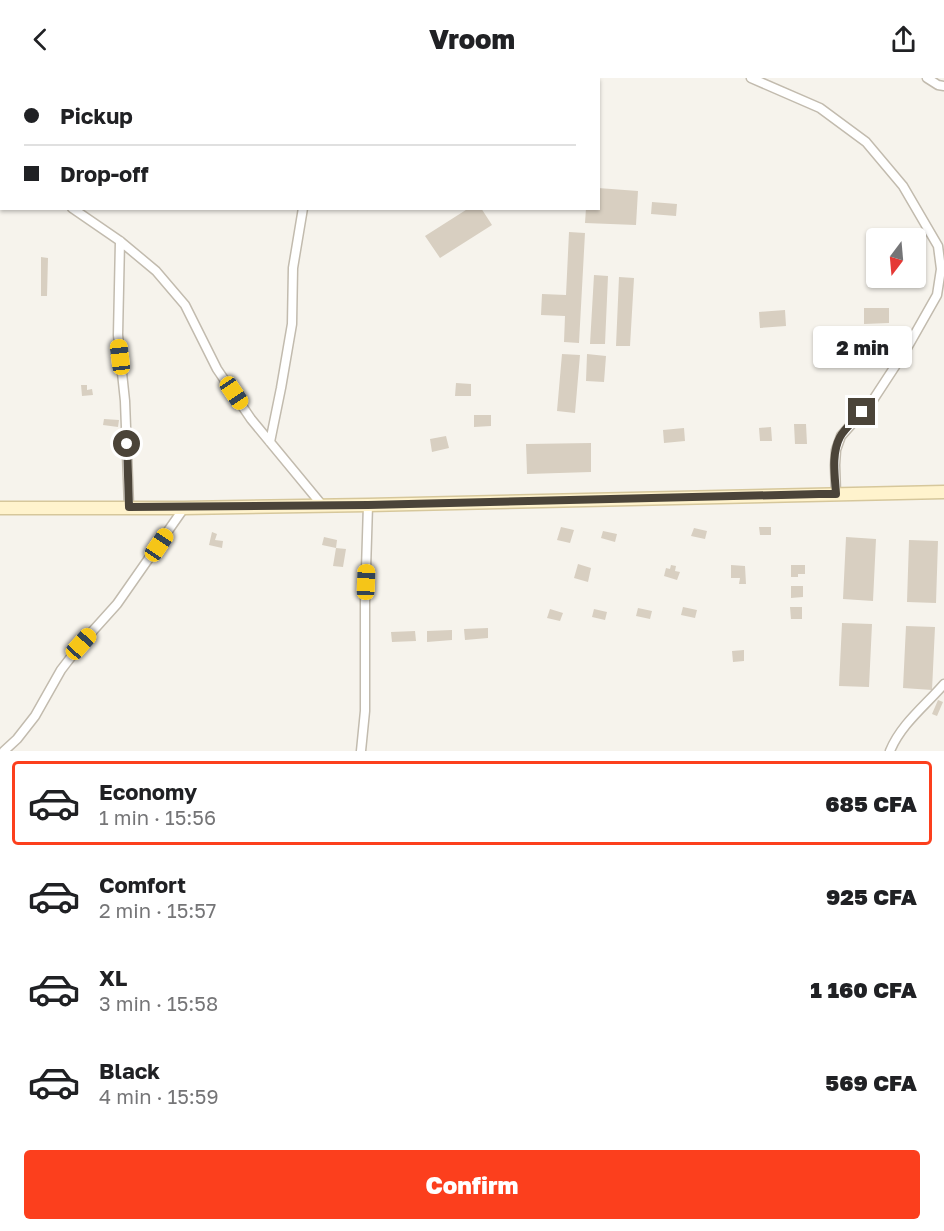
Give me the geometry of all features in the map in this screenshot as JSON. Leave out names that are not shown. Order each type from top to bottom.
[{"type":"main road","points":[[0,508],[368,505],[944,492]]},
{"type":"street","points":[[751,78],[820,108],[866,142],[903,186],[938,246],[941,269],[937,295],[907,348],[873,400],[841,436],[836,450],[836,494]]},
{"type":"street","points":[[927,78],[944,86]]},
{"type":"street","points":[[75,210],[120,241],[156,271],[185,305],[217,369],[251,419],[322,505]]},
{"type":"street","points":[[270,442],[292,324],[293,268],[303,210]]},
{"type":"street","points":[[120,241],[118,335],[125,401],[129,507]]},
{"type":"street","points":[[361,751],[365,711],[368,505]]},
{"type":"street","points":[[4,751],[35,716],[61,670],[117,604],[184,508]]},
{"type":"street","points":[[890,751],[904,728],[944,684]]},
{"type":"building","points":[[600,188],[638,191],[636,225],[585,223],[586,210],[600,210]]},
{"type":"building","points":[[652,202],[677,204],[676,216],[651,214]]},
{"type":"building","points":[[466,210],[482,210],[492,225],[440,258],[425,236]]},
{"type":"building","points":[[569,232],[585,233],[579,343],[564,342],[565,316],[541,315],[542,294],[566,295]]},
{"type":"building","points":[[41,257],[48,258],[47,296],[41,296]]},
{"type":"building","points":[[594,275],[608,276],[605,344],[590,344]]},
{"type":"building","points":[[619,277],[634,278],[630,346],[616,346]]},
{"type":"building","points":[[864,308],[889,308],[889,323],[864,324]]},
{"type":"building","points":[[785,310],[786,326],[760,328],[759,312]]},
{"type":"building","points":[[562,354],[580,355],[575,413],[557,411]]},
{"type":"building","points":[[587,354],[606,356],[604,382],[586,381]]},
{"type":"building","points":[[456,383],[471,384],[471,396],[455,396]]},
{"type":"building","points":[[81,385],[87,385],[87,390],[92,389],[93,395],[82,396]]},
{"type":"building","points":[[474,415],[491,415],[491,426],[474,427]]},
{"type":"building","points":[[104,419],[119,420],[118,427],[103,425]]},
{"type":"building","points":[[794,424],[806,424],[807,444],[795,444]]},
{"type":"building","points":[[771,427],[772,441],[760,441],[759,428]]},
{"type":"building","points":[[684,428],[685,441],[664,443],[663,430]]},
{"type":"building","points":[[446,436],[449,448],[432,452],[430,439]]},
{"type":"building","points":[[591,443],[591,472],[527,474],[526,444]]},
{"type":"building","points":[[561,527],[574,530],[570,543],[557,540]]},
{"type":"building","points":[[759,527],[771,527],[771,535],[760,535]]},
{"type":"building","points":[[694,528],[707,531],[705,539],[691,536]]},
{"type":"building","points":[[603,531],[617,534],[615,542],[601,538]]},
{"type":"building","points":[[212,532],[217,534],[215,540],[223,541],[222,548],[209,545]]},
{"type":"building","points":[[324,537],[337,540],[336,548],[322,545]]},
{"type":"building","points":[[846,537],[876,539],[873,601],[843,599]]},
{"type":"building","points":[[909,540],[938,541],[936,603],[907,602]]},
{"type":"building","points":[[336,548],[346,549],[343,567],[333,566]]},
{"type":"building","points":[[578,564],[591,568],[588,582],[574,578]]},
{"type":"building","points":[[671,565],[676,566],[675,571],[680,572],[677,580],[664,576],[666,568],[670,569]]},
{"type":"building","points":[[731,565],[745,566],[746,584],[739,584],[740,578],[731,578]]},
{"type":"building","points":[[791,565],[805,565],[805,574],[791,577]]},
{"type":"building","points":[[791,586],[803,586],[803,597],[791,598]]},
{"type":"building","points":[[683,607],[697,610],[695,618],[681,615]]},
{"type":"building","points":[[790,607],[802,607],[802,619],[791,619]]},
{"type":"building","points":[[638,608],[652,611],[650,619],[636,616]]},
{"type":"building","points":[[550,609],[563,613],[560,621],[547,618]]},
{"type":"building","points":[[594,609],[607,612],[605,620],[592,617]]},
{"type":"building","points":[[842,623],[872,624],[869,687],[839,686]]},
{"type":"building","points":[[906,626],[935,627],[932,690],[903,688]]},
{"type":"building","points":[[488,628],[488,638],[465,640],[464,629]]},
{"type":"building","points":[[452,630],[452,640],[427,642],[427,631]]},
{"type":"building","points":[[415,631],[416,641],[392,642],[391,632]]},
{"type":"building","points":[[744,650],[744,661],[733,662],[732,651]]},
{"type":"building","points":[[938,700],[943,702],[937,716],[932,714]]},
{"type":"route","points":[[127,444],[129,507],[368,505],[836,494],[836,450],[841,436],[862,412]]}]
